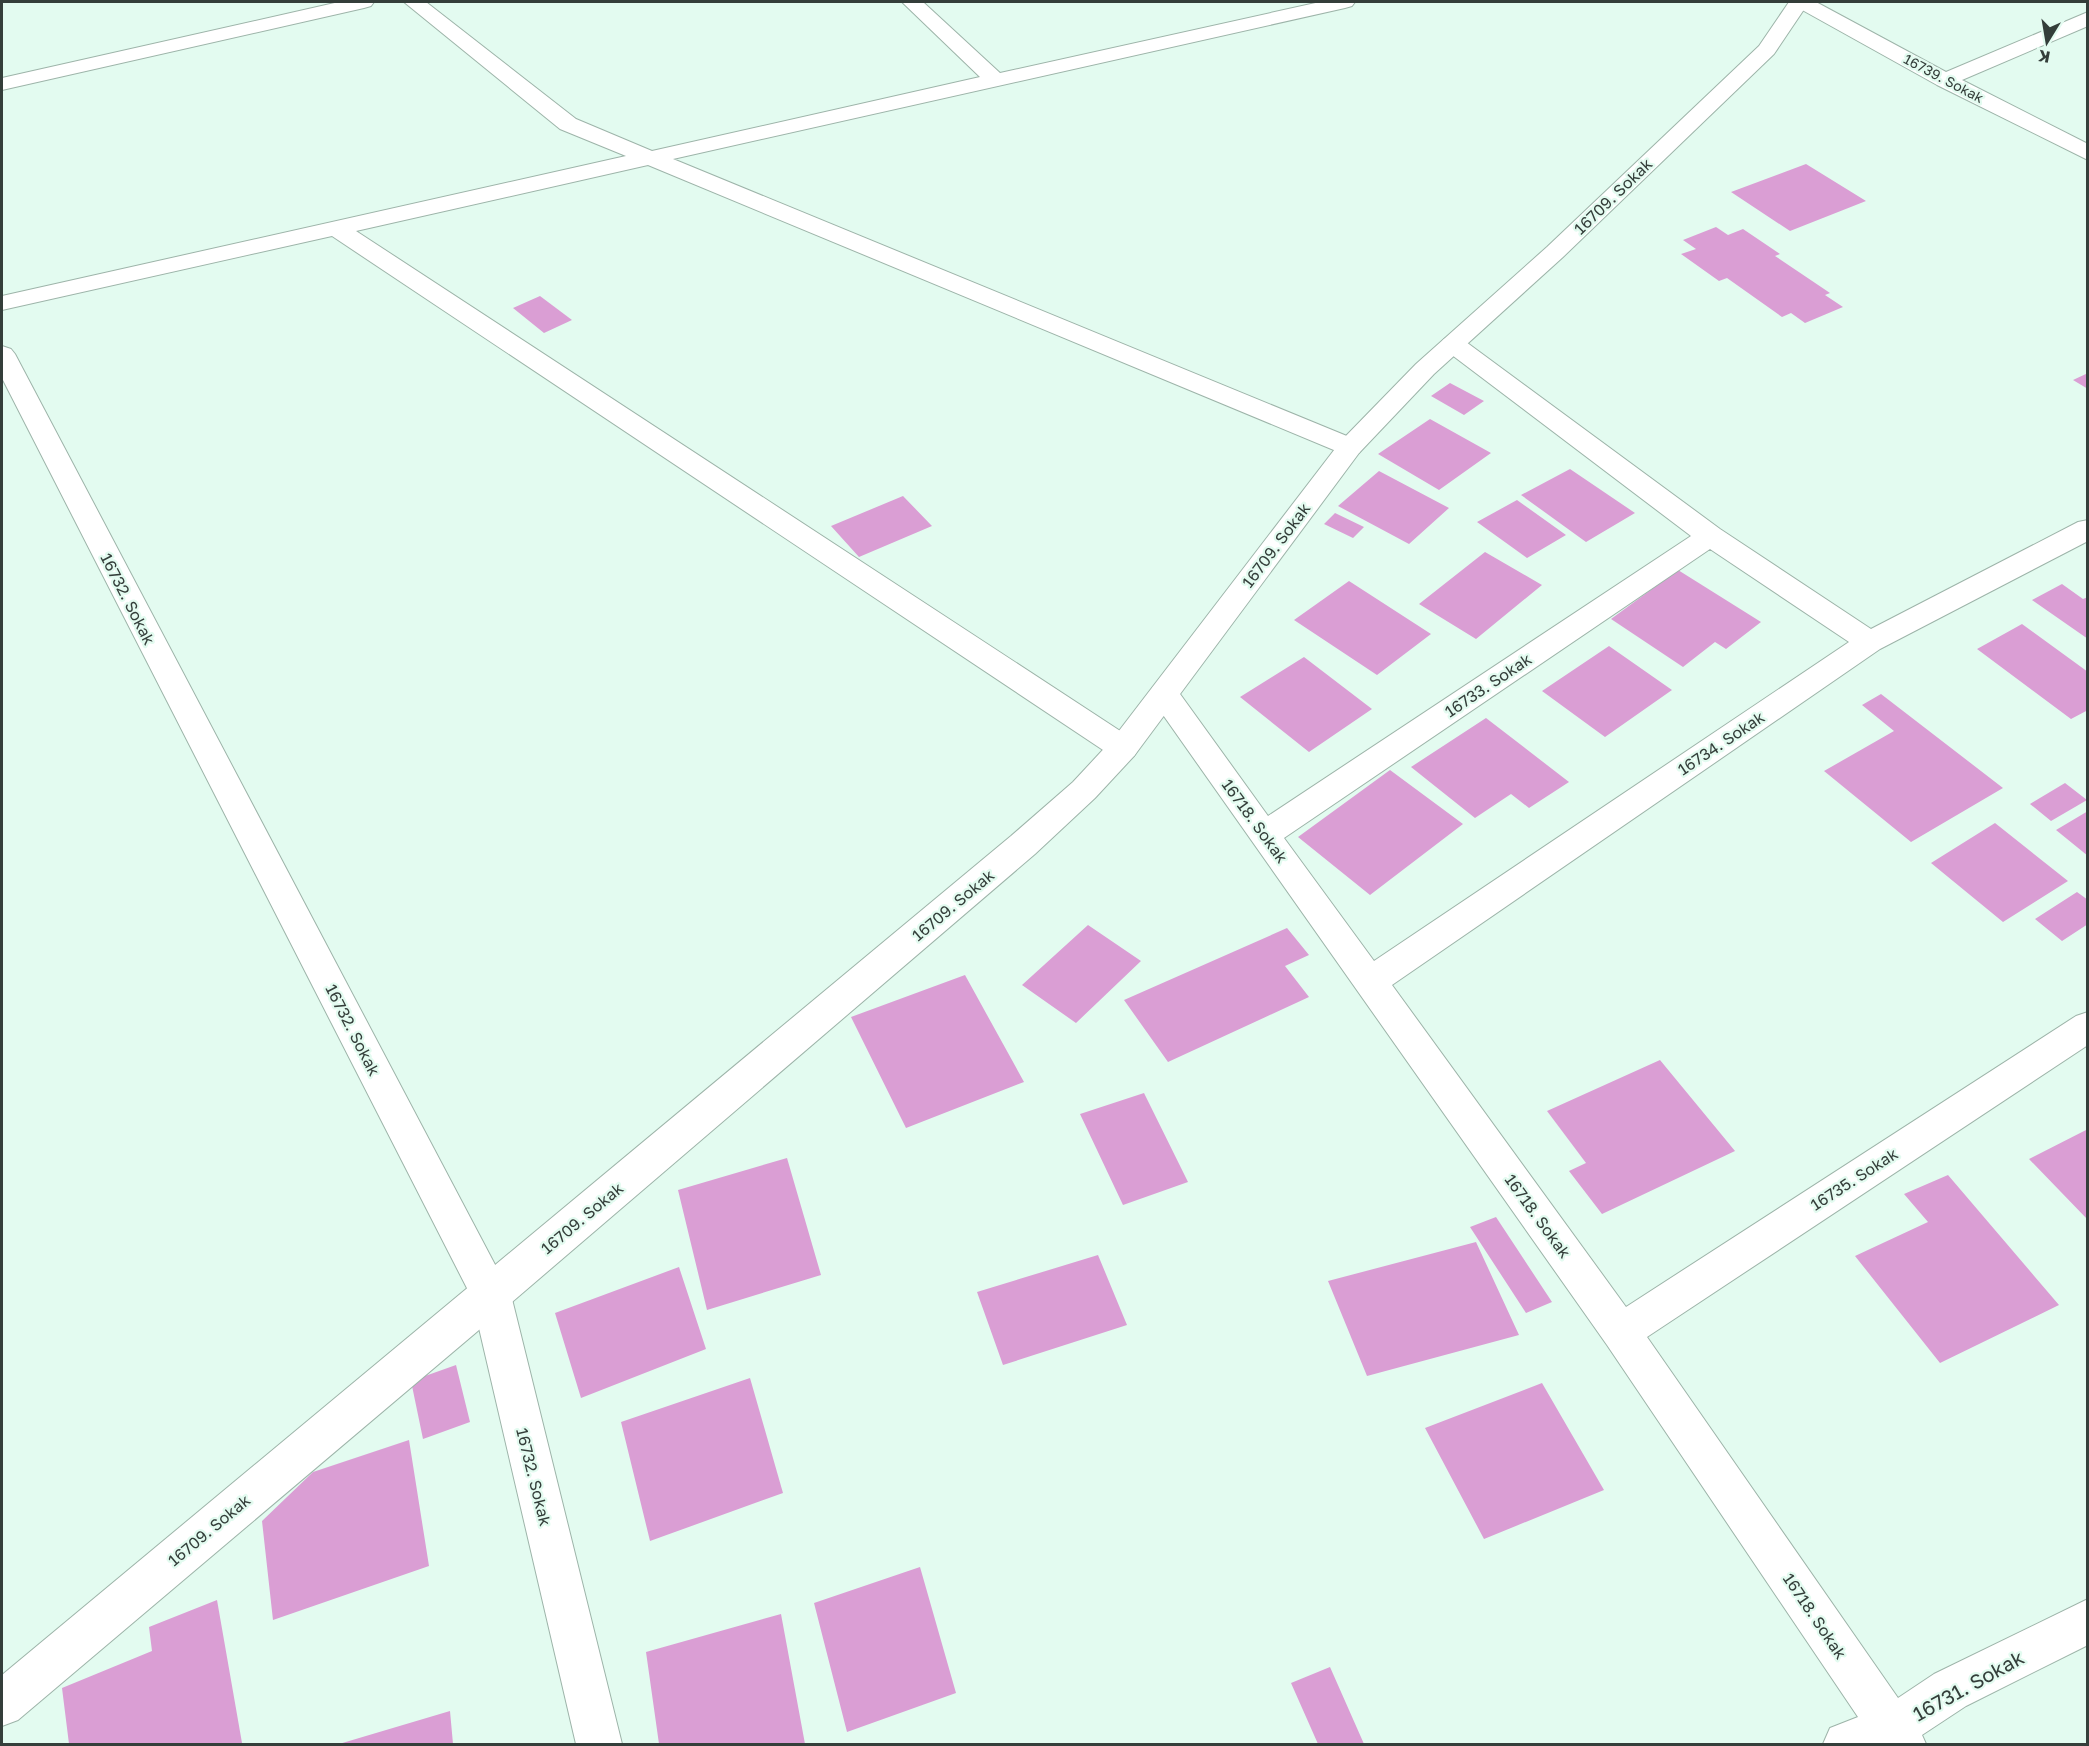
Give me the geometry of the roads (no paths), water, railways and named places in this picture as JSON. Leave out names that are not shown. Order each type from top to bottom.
[{"type":"street","points":[[2,84],[364,2]]},
{"type":"street","points":[[414,2],[568,124],[1350,447]]},
{"type":"street","points":[[912,2],[995,80]]},
{"type":"street","points":[[2,303],[1345,2]]},
{"type":"street","name":"16739. Sokak","points":[[1801,2],[1945,80],[2088,153]]},
{"type":"street","name":"16709. Sokak","points":[[2,1704],[491,1295],[1023,845],[1084,790],[1123,748],[1350,447],[1392,401],[1555,252],[1767,50],[1801,2]]},
{"type":"street","points":[[1945,80],[2088,18]]},
{"type":"street","points":[[336,228],[1123,748]]},
{"type":"street","points":[[1453,344],[1710,536],[1870,642]]},
{"type":"street","name":"16732. Sokak","points":[[2,354],[491,1295],[599,1744]]},
{"type":"street","name":"16734. Sokak","points":[[1370,982],[1870,642],[2088,529]]},
{"type":"street","name":"16733. Sokak","points":[[1265,834],[1710,536]]},
{"type":"street","name":"16718. Sokak","points":[[1164,695],[1621,1332],[1897,1737]]},
{"type":"street","name":"16735. Sokak","points":[[1621,1332],[2088,1026]]},
{"type":"street","name":"16731. Sokak","points":[[1846,1744],[1897,1737],[1950,1690],[2088,1621]]}]
